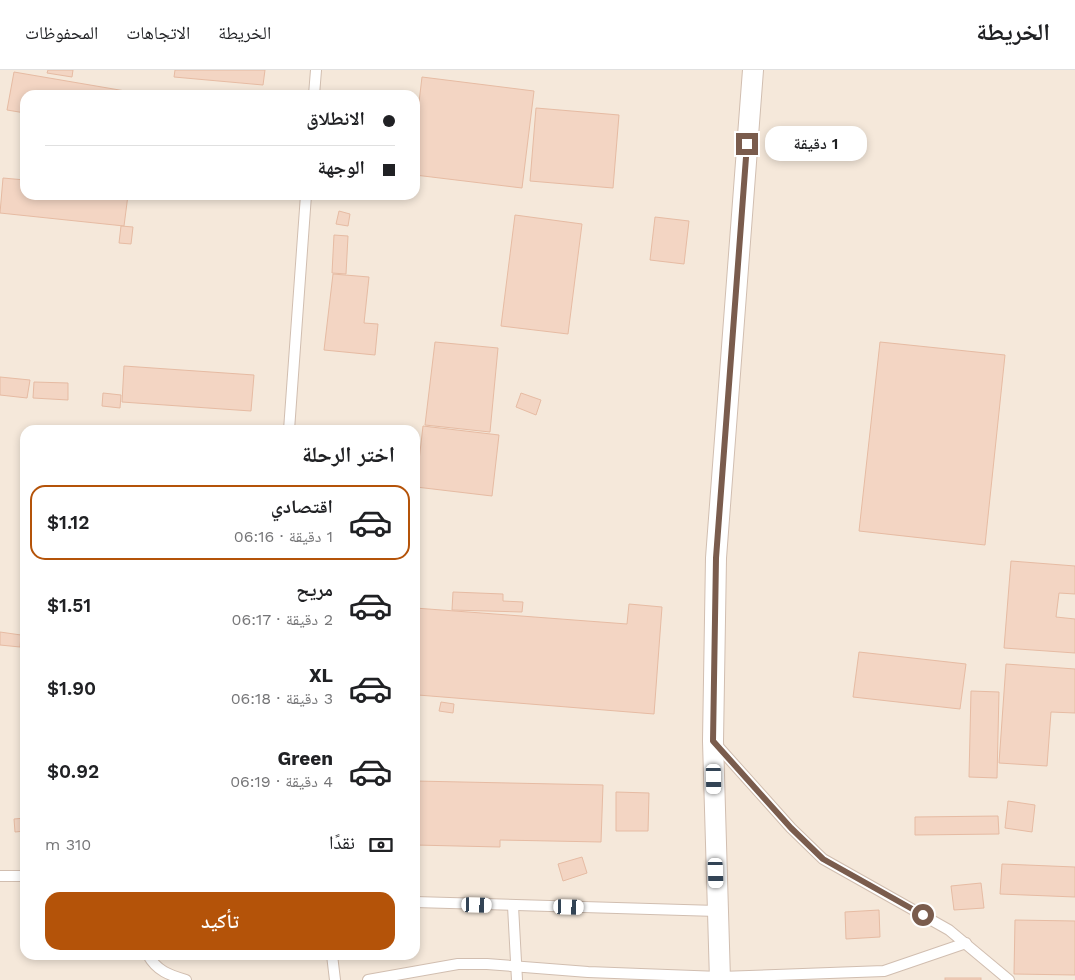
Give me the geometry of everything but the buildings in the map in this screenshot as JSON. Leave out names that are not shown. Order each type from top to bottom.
[{"type":"street","points":[[720,978],[713,741],[716,558],[753,70]]},
{"type":"lane","points":[[314,90],[316,70]]},
{"type":"lane","points":[[289,425],[306,200]]},
{"type":"lane","points":[[713,741],[791,828],[823,859],[949,930],[1009,980]]},
{"type":"lane","points":[[0,876],[20,876]]},
{"type":"lane","points":[[420,902],[717,911]]},
{"type":"lane","points":[[513,906],[517,980]]},
{"type":"lane","points":[[368,980],[416,976],[458,964],[516,965],[588,976],[720,978],[884,976],[966,943]]},
{"type":"lane","points":[[151,960],[165,973],[186,980]]},
{"type":"lane","points":[[333,960],[335,980]]},
{"type":"shaded area","points":[[0,70],[1075,70],[1075,980],[0,980]]},
{"type":"route","points":[[747,144],[716,558],[713,741],[791,828],[823,859],[923,915]]}]
